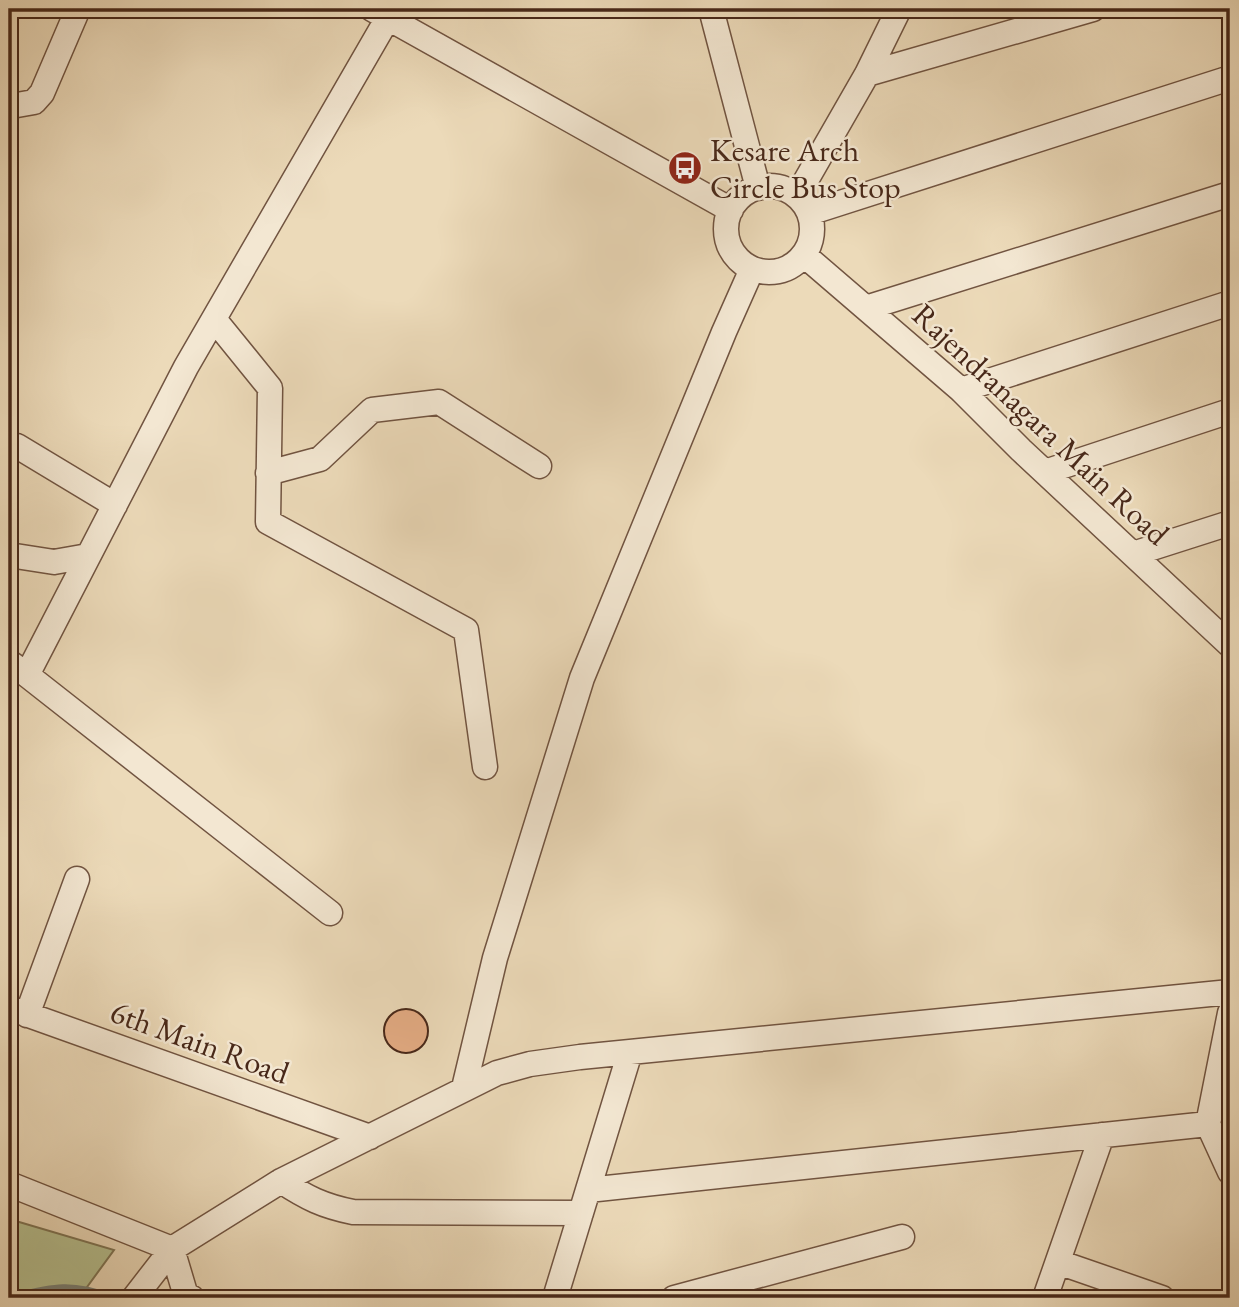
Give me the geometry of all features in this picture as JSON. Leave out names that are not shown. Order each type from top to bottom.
[{"type":"street","points":[[17,105],[34,102],[42,93],[78,9]]},
{"type":"street","points":[[711,9],[758,188]]},
{"type":"street","points":[[803,205],[899,9]]},
{"type":"street","points":[[867,74],[1093,9]]},
{"type":"street","points":[[330,913],[18,668],[88,556],[186,367],[384,12],[731,210]]},
{"type":"street","points":[[803,205],[1230,78]]},
{"type":"street","points":[[778,187],[803,205],[813,228],[811,242],[804,255],[794,265],[781,271],[766,273],[752,270],[731,250],[727,237],[726,223],[731,210],[740,198],[758,188],[778,187]]},
{"type":"street","points":[[866,308],[1230,194]]},
{"type":"street","name":"Rajendranagara Main Road","points":[[804,255],[961,390],[1229,643]]},
{"type":"street","points":[[464,1088],[495,958],[582,678],[752,270]]},
{"type":"street","points":[[961,390],[1230,303]]},
{"type":"street","points":[[214,319],[270,388],[268,522],[466,630],[485,767]]},
{"type":"street","points":[[268,473],[320,459],[372,410],[439,402],[539,466]]},
{"type":"street","points":[[1045,472],[1230,411]]},
{"type":"street","points":[[9,446],[17,446],[114,505]]},
{"type":"street","points":[[1133,554],[1230,523]]},
{"type":"street","points":[[9,555],[54,562],[88,556]]},
{"type":"street","points":[[18,1011],[77,879]]},
{"type":"street","points":[[139,1292],[172,1249],[281,1181],[497,1073],[530,1064],[630,1052],[1230,992]]},
{"type":"street","name":"6th Main Road","points":[[18,1011],[370,1137]]},
{"type":"street","points":[[1230,1013],[1208,1124],[1230,1172]]},
{"type":"street","points":[[555,1298],[630,1052]]},
{"type":"street","points":[[588,1190],[1208,1124]]},
{"type":"street","points":[[1045,1298],[1102,1135]]},
{"type":"street","points":[[281,1181],[311,1200],[353,1212],[581,1213]]},
{"type":"street","points":[[9,1184],[172,1249]]},
{"type":"street","points":[[674,1298],[902,1237]]},
{"type":"street","points":[[172,1249],[186,1296],[192,1298]]},
{"type":"street","points":[[1058,1262],[1162,1298]]},
{"type":"green space","points":[[9,1219],[114,1250],[79,1298],[9,1298]]},
{"type":"building","points":[[406,1009],[421,1016],[428,1031],[421,1046],[406,1053],[391,1046],[384,1031],[391,1016]]},
{"type":"waterway","points":[[9,1298],[60,1288],[84,1290],[112,1298]]},
{"type":"place","name":"Kesare Arch Circle Bus Stop","points":[[685,168]]}]
